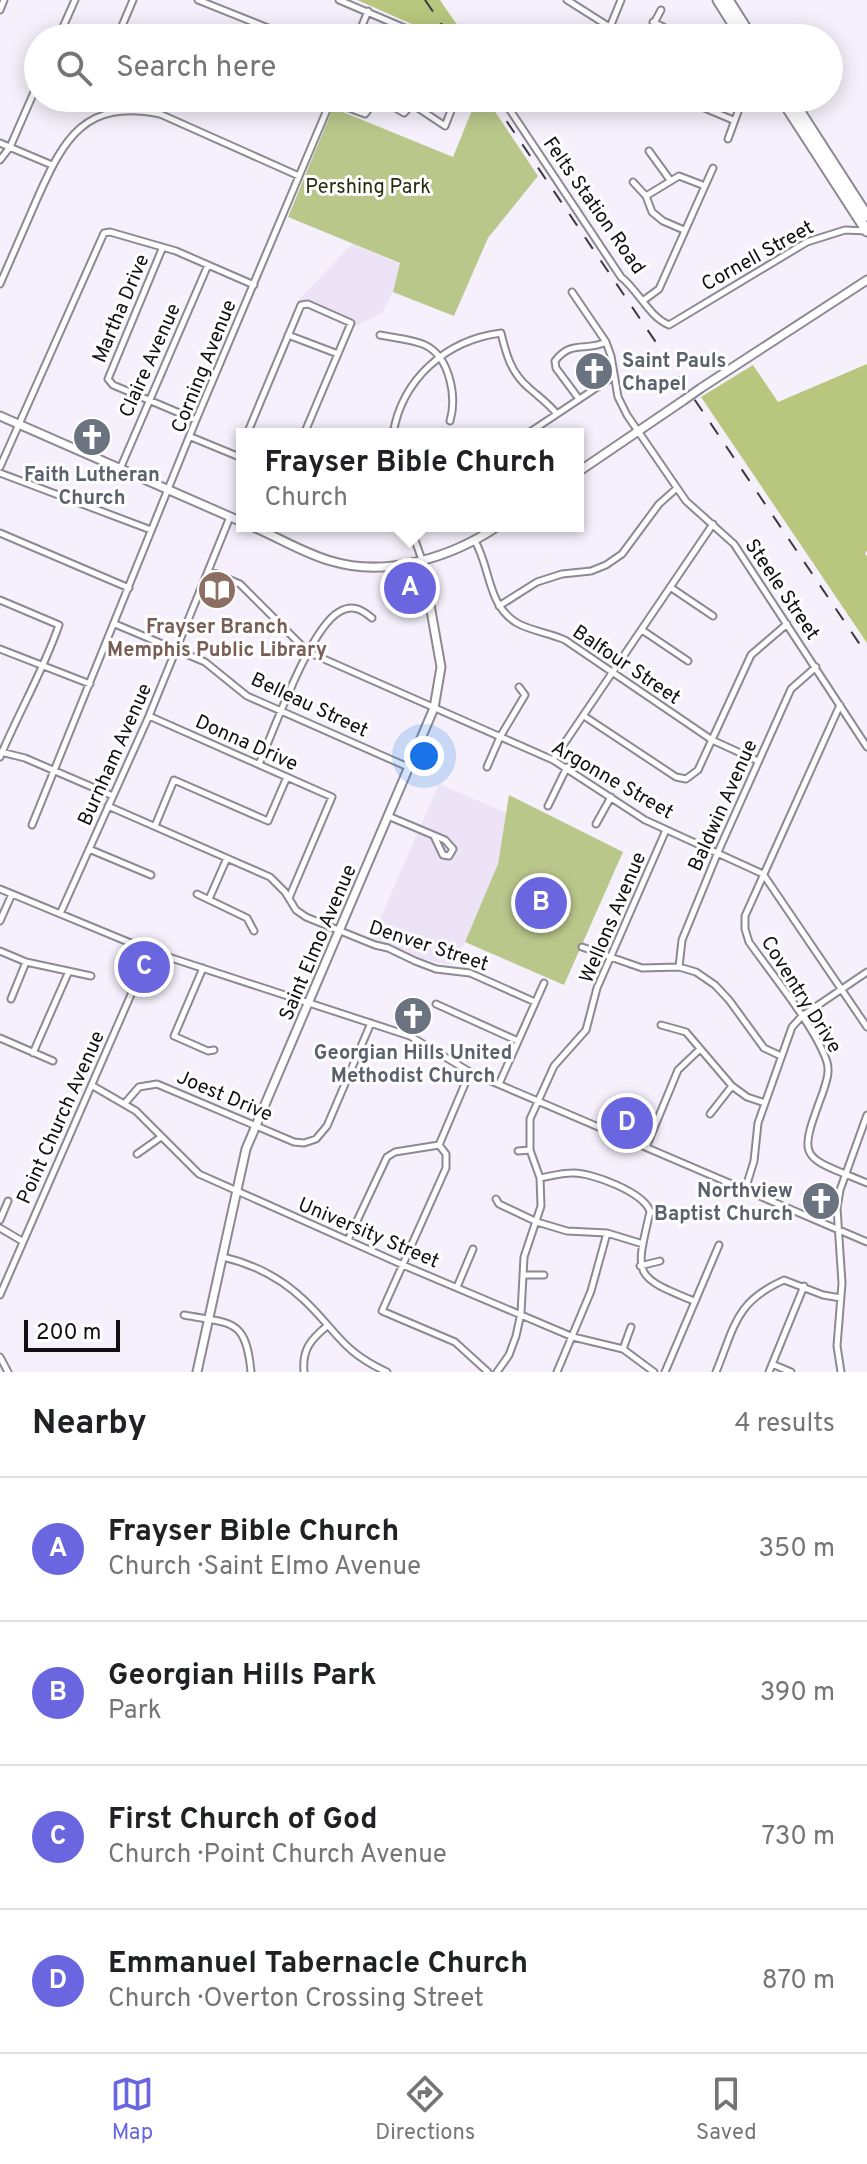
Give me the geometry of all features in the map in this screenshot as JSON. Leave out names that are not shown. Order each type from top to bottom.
[{"type":"highway","points":[[722,1],[734,24]]},
{"type":"highway","points":[[722,1],[741,24]]},
{"type":"highway","points":[[790,112],[867,231]]},
{"type":"highway","points":[[800,112],[867,216]]},
{"type":"main road","points":[[584,468],[867,280]]},
{"type":"main road","points":[[0,416],[236,520]]},
{"type":"main road","points":[[271,532],[334,562],[365,566],[422,560],[475,541],[489,532]]},
{"type":"main road","name":"Saint Elmo Avenue","points":[[197,1372],[235,1192],[255,1126],[434,708],[441,667],[422,560]]},
{"type":"street","points":[[0,10],[4,0]]},
{"type":"street","points":[[64,24],[75,0]]},
{"type":"street","points":[[123,24],[133,0]]},
{"type":"street","points":[[198,0],[258,24]]},
{"type":"street","points":[[339,0],[397,24]]},
{"type":"street","points":[[567,0],[578,3],[606,24]]},
{"type":"street","points":[[611,24],[621,0]]},
{"type":"street","points":[[657,24],[653,22],[661,10]]},
{"type":"street","points":[[363,24],[368,11]]},
{"type":"street","points":[[0,160],[10,147],[25,112]]},
{"type":"street","points":[[0,284],[60,149],[90,121],[110,112]]},
{"type":"street","points":[[150,112],[299,176]]},
{"type":"street","name":"Corning Avenue","points":[[32,825],[196,420],[326,112]]},
{"type":"street","points":[[424,112],[445,126],[450,112]]},
{"type":"street","name":"Felts Station Road","points":[[511,112],[621,277],[644,300],[654,316],[669,325]]},
{"type":"street","points":[[714,112],[733,120]]},
{"type":"street","points":[[728,139],[737,112]]},
{"type":"street","points":[[0,143],[52,165]]},
{"type":"street","points":[[649,151],[670,180]]},
{"type":"street","points":[[644,300],[659,289],[713,168]]},
{"type":"street","points":[[646,196],[682,176],[705,186]]},
{"type":"street","points":[[633,182],[646,196],[652,212],[663,221],[684,230]]},
{"type":"street","name":"Cornell Street","points":[[669,325],[807,242],[845,230],[867,231]]},
{"type":"street","points":[[0,467],[104,233],[110,232],[176,251],[254,285]]},
{"type":"street","name":"Martha Drive","points":[[149,400],[113,385],[108,379],[162,249]]},
{"type":"street","name":"Claire Avenue","points":[[120,469],[208,265]]},
{"type":"street","name":"Steele Street","points":[[572,292],[606,342],[618,397],[638,432],[686,501],[734,544],[867,747]]},
{"type":"street","points":[[249,428],[301,305],[308,304],[351,323],[307,428]]},
{"type":"street","points":[[394,428],[405,393],[420,373],[459,344],[480,335],[501,333],[507,358],[515,372],[557,414]]},
{"type":"street","points":[[288,335],[338,354]]},
{"type":"street","points":[[380,335],[426,346],[439,358],[452,385],[453,413],[450,421]]},
{"type":"street","points":[[579,399],[556,368],[555,361],[573,347],[599,346],[606,342]]},
{"type":"street","points":[[536,428],[614,376]]},
{"type":"street","points":[[149,400],[196,420]]},
{"type":"street","points":[[191,437],[236,455]]},
{"type":"street","points":[[0,473],[151,530]]},
{"type":"street","points":[[475,541],[484,556],[498,606],[537,582],[606,565],[622,554],[659,504],[677,488]]},
{"type":"street","name":"Burnham Avenue","points":[[60,914],[149,716],[230,517]]},
{"type":"street","points":[[553,760],[713,524]]},
{"type":"street","name":"Saint Elmo Avenue","points":[[412,532],[422,560]]},
{"type":"street","points":[[0,533],[129,588]]},
{"type":"street","name":"Argonne Street","points":[[209,571],[240,584],[308,652],[553,760],[666,830],[763,874],[867,1027]]},
{"type":"street","points":[[670,587],[713,616]]},
{"type":"street","points":[[0,600],[59,625],[45,667],[29,691],[1,754],[25,758],[113,796]]},
{"type":"street","name":"Balfour Street","points":[[498,606],[520,625],[565,640],[712,740],[758,761]]},
{"type":"street","points":[[259,764],[308,652],[330,619],[341,610],[353,607],[372,618]]},
{"type":"street","name":"Belleau Street","points":[[115,624],[205,662],[247,696],[408,767]]},
{"type":"street","points":[[584,716],[676,777],[686,779],[698,770],[740,673],[751,655],[787,624]]},
{"type":"street","points":[[642,630],[688,661]]},
{"type":"street","points":[[0,649],[90,684]]},
{"type":"street","name":"Baldwin Avenue","points":[[679,967],[682,940],[758,761],[791,689],[816,667]]},
{"type":"street","points":[[487,767],[500,737],[525,695],[519,687]]},
{"type":"street","name":"Coventry Drive","points":[[840,705],[745,916],[745,929],[749,942],[802,1016],[826,1058],[827,1081],[807,1136],[806,1150],[812,1158],[867,1183]]},
{"type":"street","name":"Donna Drive","points":[[149,716],[332,797],[288,899]]},
{"type":"street","points":[[548,806],[567,767]]},
{"type":"street","points":[[155,826],[174,780],[268,821],[287,777]]},
{"type":"street","points":[[596,824],[611,797]]},
{"type":"street","name":"Denver Street","points":[[108,806],[270,877],[306,917],[436,969],[470,973],[535,1002]]},
{"type":"street","points":[[388,816],[434,836]]},
{"type":"street","name":"Wellons Avenue","points":[[497,1372],[509,1355],[521,1313],[524,1257],[541,1206],[540,1178],[530,1150],[530,1119],[554,1066],[586,1030],[597,988],[666,830]]},
{"type":"street","points":[[89,849],[151,875]]},
{"type":"street","points":[[209,899],[227,858]]},
{"type":"street","points":[[0,889],[150,951],[410,1036],[470,1072],[647,1145],[867,1242]]},
{"type":"street","points":[[0,921],[12,894]]},
{"type":"street","points":[[197,894],[247,918],[254,931]]},
{"type":"street","points":[[582,947],[642,968],[679,967],[696,972],[729,1000],[764,1048],[781,1056]]},
{"type":"street","points":[[0,951],[26,962],[91,976]]},
{"type":"street","name":"Point Church Avenue","points":[[0,1295],[150,951]]},
{"type":"street","points":[[11,999],[26,962]]},
{"type":"street","points":[[203,968],[174,1036],[208,1051],[214,1050]]},
{"type":"street","points":[[33,1053],[69,971]]},
{"type":"street","points":[[745,1190],[754,1161],[758,1123],[792,1027],[802,1016],[867,972]]},
{"type":"street","points":[[499,1084],[544,983]]},
{"type":"street","points":[[436,1004],[518,1041]]},
{"type":"street","name":"Joest Drive","points":[[126,1102],[139,1087],[157,1084],[294,1142],[304,1143],[316,1139],[327,1126],[371,1023]]},
{"type":"street","points":[[661,1025],[686,1032],[732,1086],[747,1097],[765,1103]]},
{"type":"street","points":[[0,1038],[53,1061]]},
{"type":"street","points":[[647,1145],[678,1070],[700,1049]]},
{"type":"street","points":[[439,1145],[470,1072]]},
{"type":"street","name":"University Street","points":[[93,1086],[126,1102],[199,1174],[573,1337],[623,1349],[654,1372]]},
{"type":"street","points":[[710,1114],[732,1086]]},
{"type":"street","points":[[841,1372],[837,1346],[841,1298],[837,1208],[867,1115]]},
{"type":"street","points":[[137,1154],[161,1137]]},
{"type":"street","points":[[348,1240],[387,1157],[395,1152],[439,1145]]},
{"type":"street","points":[[439,1145],[446,1154],[446,1168],[382,1311],[455,1342],[488,1372]]},
{"type":"street","points":[[518,1151],[530,1150]]},
{"type":"street","points":[[540,1178],[572,1172],[586,1174],[639,1196],[649,1206],[650,1212],[639,1257],[646,1278],[694,1301]]},
{"type":"street","points":[[496,1199],[499,1204],[537,1222],[567,1231],[607,1233],[643,1244]]},
{"type":"street","points":[[0,1220],[8,1201]]},
{"type":"street","points":[[650,1212],[668,1212]]},
{"type":"street","points":[[0,1228],[22,1241]]},
{"type":"street","points":[[557,1372],[591,1291],[607,1233]]},
{"type":"street","points":[[665,1372],[719,1245]]},
{"type":"street","points":[[457,1287],[473,1249]]},
{"type":"street","points":[[223,1257],[257,1266],[304,1299],[346,1347],[373,1369],[387,1372]]},
{"type":"street","points":[[640,1266],[660,1261]]},
{"type":"street","points":[[523,1275],[544,1275]]},
{"type":"street","points":[[716,1372],[739,1314],[750,1299],[784,1280],[823,1295],[841,1298]]},
{"type":"street","points":[[769,1372],[804,1286]]},
{"type":"street","points":[[184,1315],[227,1323],[243,1334],[249,1344],[251,1372]]},
{"type":"street","points":[[304,1372],[306,1347],[327,1326]]},
{"type":"street","points":[[623,1349],[631,1327]]},
{"type":"street","points":[[0,1357],[8,1372]]},
{"type":"street","points":[[772,1364],[791,1372]]},
{"type":"shaded area","points":[[352,244],[400,264],[393,292],[382,313],[354,327],[298,301]]},
{"type":"shaded area","points":[[439,784],[506,813],[498,864],[452,965],[413,957],[371,940]]},
{"type":"green space","points":[[357,0],[440,0],[456,24],[412,24]]},
{"type":"green space","name":"Pershing Park","points":[[331,112],[343,112],[453,157],[471,112],[495,112],[538,176],[488,238],[454,316],[393,292],[400,263],[288,217]]},
{"type":"green space","points":[[867,364],[867,643],[701,397],[753,365],[778,402]]},
{"type":"green space","points":[[509,795],[623,852],[564,985],[465,942],[498,864]]},
{"type":"railway","points":[[425,0],[441,24]]},
{"type":"railway","points":[[500,112],[867,655]]},
{"type":"place","name":"Saint Pauls Chapel","points":[[594,371]]},
{"type":"place","name":"Faith Lutheran Church","points":[[92,437]]},
{"type":"place","name":"Frayser Bible Church","points":[[410,588]]},
{"type":"place","name":"Frayser Branch Memphis Public Library","points":[[217,590]]},
{"type":"place","name":"Georgian Hills Park","points":[[541,903]]},
{"type":"place","name":"First Church of God","points":[[144,967]]},
{"type":"place","name":"Georgian Hills United Methodist Church","points":[[413,1016]]},
{"type":"place","name":"Emmanuel Tabernacle Church","points":[[627,1123]]},
{"type":"place","name":"Northview Baptist Church","points":[[821,1201]]}]
